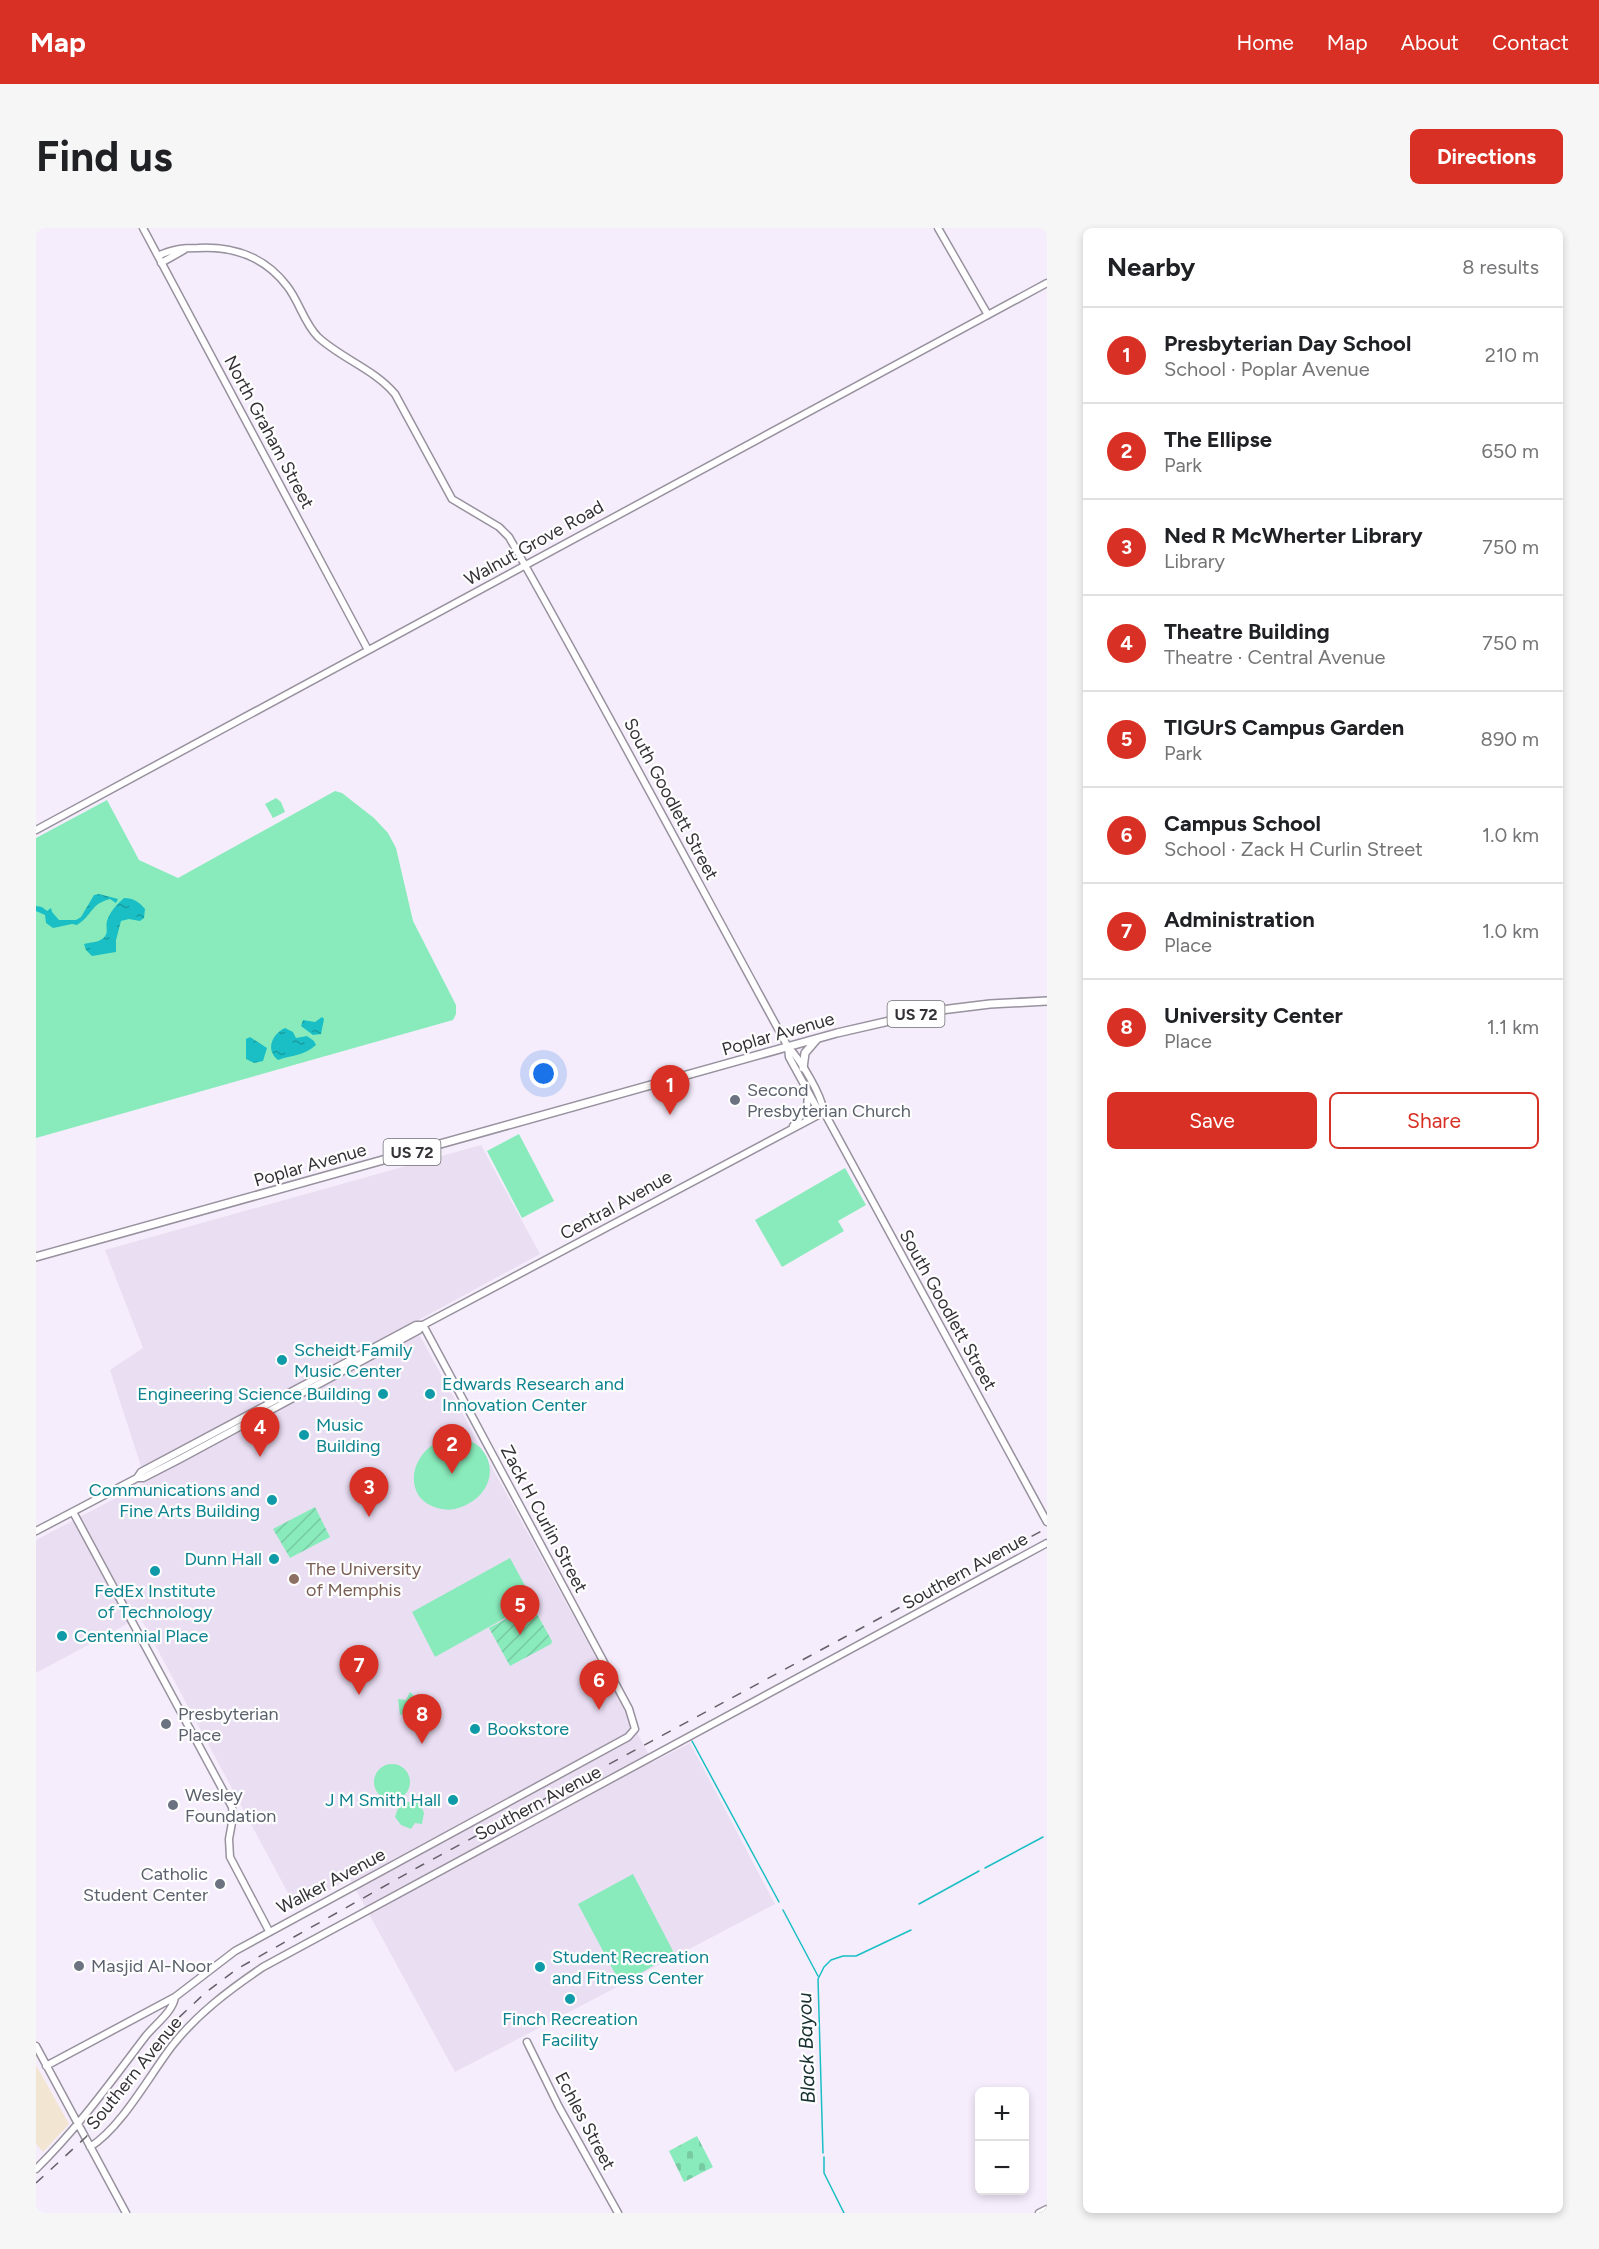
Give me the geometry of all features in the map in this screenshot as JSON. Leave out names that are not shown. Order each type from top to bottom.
[{"type":"main road","name":"North Graham Street","points":[[143,228],[368,650]]},
{"type":"main road","points":[[938,228],[988,315]]},
{"type":"main road","name":"South Goodlett Street","points":[[160,259],[187,248],[217,247],[237,251],[260,261],[273,270],[290,289],[316,335],[385,382],[395,394],[452,499],[499,527],[509,537],[615,726],[788,1047],[820,1098],[824,1112],[1047,1522]]},
{"type":"main road","name":"Walnut Grove Road","points":[[36,830],[1047,283]]},
{"type":"main road","name":"Poplar Avenue","points":[[36,1257],[818,1038],[933,1011],[1047,1001]]},
{"type":"main road","points":[[803,1068],[805,1053],[818,1038]]},
{"type":"main road","name":"South Goodlett Street","points":[[788,1047],[789,1057],[808,1092],[817,1108],[824,1112]]},
{"type":"main road","points":[[786,1132],[804,1114],[807,1108],[808,1092]]},
{"type":"main road","name":"Central Avenue","points":[[36,1532],[137,1478],[143,1478],[180,1459],[419,1330],[423,1325],[824,1112]]},
{"type":"main road","name":"Zack H Curlin Street","points":[[423,1325],[629,1708],[635,1729]]},
{"type":"main road","points":[[73,1512],[232,1807],[230,1857],[269,1932]]},
{"type":"main road","name":"Southern Avenue","points":[[90,2147],[107,2134],[190,2025],[230,1990],[263,1968],[1047,1543]]},
{"type":"main road","name":"Walker Avenue","points":[[46,2066],[175,1997],[235,1951],[628,1737],[635,1729]]},
{"type":"main road","name":"Southern Avenue","points":[[36,2169],[78,2124],[172,2005],[175,1997]]},
{"type":"main road","name":"Echles Street","points":[[527,2042],[559,2107],[618,2213]]},
{"type":"main road","points":[[36,2046],[126,2213]]},
{"type":"main road","points":[[1039,2213],[1047,2209]]},
{"type":"shaded area","name":"The University of Memphis","points":[[481,1145],[540,1254],[413,1323],[653,1762],[690,1743],[775,1904],[455,2072],[350,1879],[296,1908],[140,1617],[36,1673],[36,1540],[146,1482],[110,1370],[143,1348],[105,1250]]},
{"type":"shaded area","points":[[36,2065],[69,2124],[43,2152],[36,2144]]},
{"type":"green space","points":[[335,791],[342,793],[374,818],[388,833],[396,848],[413,921],[456,1005],[453,1020],[36,1138],[36,838],[107,800],[139,860],[178,878]]},
{"type":"green space","points":[[276,798],[281,802],[285,812],[273,818],[265,804]]},
{"type":"green space","points":[[519,1134],[554,1201],[522,1218],[487,1151]]},
{"type":"green space","points":[[845,1168],[866,1205],[838,1221],[844,1231],[782,1267],[755,1220]]},
{"type":"green space","points":[[457,1437],[480,1447],[490,1466],[489,1476],[486,1487],[468,1504],[456,1509],[442,1509],[427,1503],[418,1494],[414,1483],[415,1470],[420,1458],[429,1447],[442,1440]]},
{"type":"green space","points":[[315,1507],[330,1537],[290,1558],[273,1529]]},
{"type":"green space","points":[[510,1558],[534,1602],[435,1657],[412,1612]]},
{"type":"green space","points":[[530,1606],[552,1641],[551,1644],[510,1666],[489,1628]]},
{"type":"green space","points":[[410,1692],[422,1703],[405,1709],[400,1715],[398,1699],[406,1700]]},
{"type":"green space","points":[[392,1764],[405,1769],[410,1782],[405,1795],[392,1800],[379,1795],[374,1782],[379,1769]]},
{"type":"green space","points":[[408,1802],[420,1803],[424,1813],[422,1824],[415,1823],[411,1829],[401,1825],[395,1817],[398,1808]]},
{"type":"green space","points":[[633,1874],[674,1953],[623,1984],[620,1983],[578,1904]]},
{"type":"green space","points":[[697,2136],[713,2167],[684,2182],[669,2151]]},
{"type":"water","points":[[99,894],[118,899],[116,903],[110,899],[103,901],[77,925],[53,928],[46,923],[45,915],[36,911],[36,906],[47,911],[51,908],[59,920],[76,920],[81,917],[94,895]]},
{"type":"water","points":[[124,898],[138,902],[145,909],[144,918],[140,921],[129,919],[121,921],[116,940],[116,952],[92,956],[84,944],[104,937],[107,933],[107,921],[110,915]]},
{"type":"water","points":[[322,1017],[324,1019],[321,1034],[313,1035],[301,1026],[303,1020],[315,1022]]},
{"type":"water","points":[[285,1028],[293,1032],[296,1038],[307,1036],[316,1045],[302,1053],[278,1060],[272,1052],[272,1042]]},
{"type":"water","points":[[250,1037],[267,1048],[263,1061],[254,1063],[246,1059],[246,1039]]},
{"type":"waterway","points":[[692,1741],[779,1902]]},
{"type":"waterway","name":"Black Bayou","points":[[985,1868],[1043,1837]]},
{"type":"waterway","name":"Black Bayou","points":[[919,1904],[979,1871]]},
{"type":"waterway","points":[[783,1910],[818,1976]]},
{"type":"waterway","name":"Black Bayou","points":[[823,2153],[818,1979],[824,1967],[831,1960],[843,1956],[856,1956],[911,1930]]},
{"type":"waterway","name":"Black Bayou","points":[[824,2157],[824,2173],[844,2213]]},
{"type":"railway","points":[[36,2183],[86,2137],[171,2025],[205,1993],[237,1969],[422,1865],[1047,1528]]},
{"type":"place","name":"Second Presbyterian Church","points":[[735,1100]]},
{"type":"place","name":"Presbyterian Day School","points":[[670,1115]]},
{"type":"place","name":"Scheidt Family Music Center","points":[[282,1360]]},
{"type":"place","name":"Engineering Science Building","points":[[383,1394]]},
{"type":"place","name":"Edwards Research and Innovation Center","points":[[430,1394]]},
{"type":"place","name":"Music Building","points":[[304,1435]]},
{"type":"place","name":"Theatre Building","points":[[260,1457]]},
{"type":"place","name":"The Ellipse","points":[[452,1474]]},
{"type":"place","name":"Communications and Fine Arts Building","points":[[272,1500]]},
{"type":"place","name":"Ned R McWherter Library","points":[[369,1517]]},
{"type":"place","name":"Dunn Hall","points":[[274,1559]]},
{"type":"place","name":"FedEx Institute of Technology","points":[[155,1571]]},
{"type":"place","name":"The University of Memphis","points":[[294,1579]]},
{"type":"place","name":"TIGUrS Campus Garden","points":[[520,1635]]},
{"type":"place","name":"Centennial Place","points":[[62,1636]]},
{"type":"place","name":"Administration","points":[[359,1695]]},
{"type":"place","name":"Campus School","points":[[599,1710]]},
{"type":"place","name":"Presbyterian Place","points":[[166,1724]]},
{"type":"place","name":"Bookstore","points":[[475,1729]]},
{"type":"place","name":"University Center","points":[[422,1744]]},
{"type":"place","name":"J M Smith Hall","points":[[453,1800]]},
{"type":"place","name":"Wesley Foundation","points":[[173,1805]]},
{"type":"place","name":"Catholic Student Center","points":[[220,1884]]},
{"type":"place","name":"Masjid Al-Noor","points":[[79,1966]]},
{"type":"place","name":"Student Recreation and Fitness Center","points":[[540,1967]]},
{"type":"place","name":"Finch Recreation Facility","points":[[570,1999]]}]
